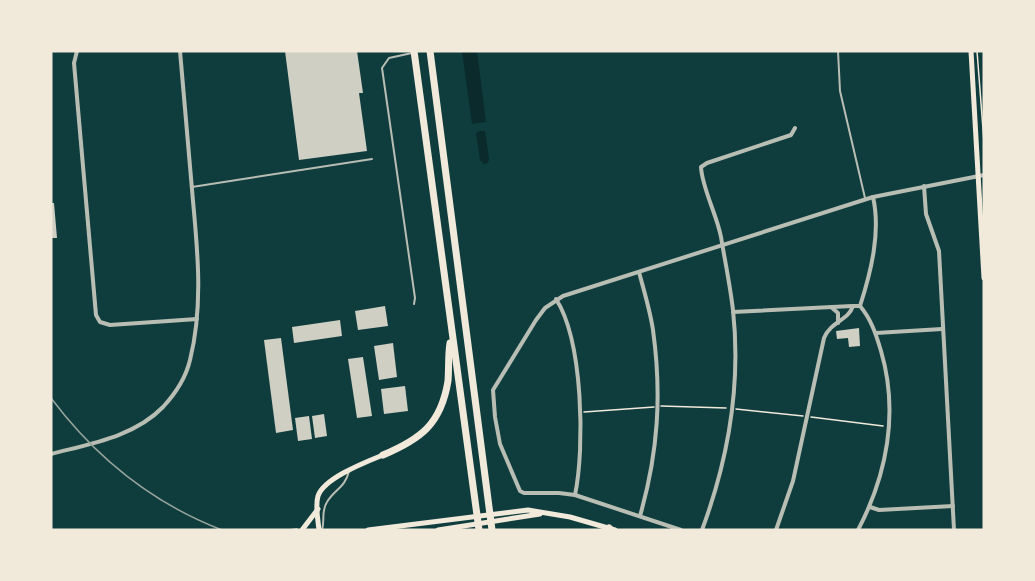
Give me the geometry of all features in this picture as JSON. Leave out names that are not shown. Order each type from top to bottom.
[{"type":"highway","points":[[430,51],[492,530]]},
{"type":"highway","points":[[414,52],[479,530]]},
{"type":"highway","points":[[383,455],[417,439],[433,422],[444,397],[452,334]]},
{"type":"main road","points":[[971,51],[981,176],[984,278]]},
{"type":"main road","points":[[321,530],[318,499],[321,491],[349,471],[383,455]]},
{"type":"main road","points":[[302,530],[318,508]]},
{"type":"main road","points":[[368,530],[528,510],[570,517],[612,529]]},
{"type":"main road","points":[[438,530],[544,513]]},
{"type":"street","points":[[77,51],[74,63],[96,315],[100,322],[110,325],[197,319]]},
{"type":"street","points":[[51,454],[118,435],[150,418],[162,408],[183,379],[190,362],[197,319],[199,281],[180,51]]},
{"type":"street","points":[[702,530],[718,481],[729,426],[734,367],[733,312],[722,245],[716,214],[701,167],[791,135],[795,128]]},
{"type":"street","points":[[681,530],[575,495],[520,491],[497,433],[492,394],[505,369],[545,308],[556,299],[865,199],[924,185],[981,176]]},
{"type":"street","points":[[924,185],[926,214],[939,251],[954,530]]},
{"type":"street","points":[[860,306],[869,275],[875,237],[873,197]]},
{"type":"street","points":[[639,272],[653,328],[658,406],[654,458],[640,516]]},
{"type":"street","points":[[556,299],[568,328],[576,369],[580,428],[575,495]]},
{"type":"street","points":[[776,530],[793,482],[824,338],[828,329],[851,312],[853,306]]},
{"type":"street","points":[[733,312],[860,306],[867,314],[885,362],[891,405],[884,467],[870,507],[858,530]]},
{"type":"street","points":[[831,307],[838,313],[838,322]]},
{"type":"street","points":[[876,333],[942,329]]},
{"type":"street","points":[[870,507],[879,510],[953,506]]},
{"type":"lane","points":[[838,51],[840,91],[865,199]]},
{"type":"lane","points":[[414,52],[389,58],[382,68],[414,304]]},
{"type":"lane","points":[[192,187],[372,159]]},
{"type":"lane","points":[[321,530],[325,506],[330,497],[342,487],[349,471]]},
{"type":"path","points":[[977,51],[984,142]]},
{"type":"water","points":[[462,51],[477,51],[486,122],[472,124]]},
{"type":"water","points":[[485,131],[489,159],[488,163],[484,164],[480,160],[476,133]]},
{"type":"building","points":[[285,51],[357,51],[363,93],[359,93],[367,151],[299,160]]},
{"type":"building","points":[[51,203],[54,203],[57,238],[51,238]]},
{"type":"building","points":[[385,306],[388,326],[358,330],[355,311]]},
{"type":"building","points":[[340,320],[342,336],[294,343],[292,327]]},
{"type":"building","points":[[859,328],[860,346],[849,347],[848,338],[837,339],[836,331]]},
{"type":"building","points":[[281,338],[293,430],[276,433],[264,340]]},
{"type":"building","points":[[393,343],[397,377],[379,380],[374,346]]},
{"type":"building","points":[[363,357],[372,416],[357,418],[348,359]]},
{"type":"building","points":[[405,386],[408,411],[384,414],[381,389]]},
{"type":"building","points":[[324,414],[327,436],[315,438],[312,416]]},
{"type":"building","points":[[309,416],[312,439],[298,441],[295,418]]},
{"type":"railway","points":[[51,398],[87,440],[127,476],[172,506],[222,530]]}]
